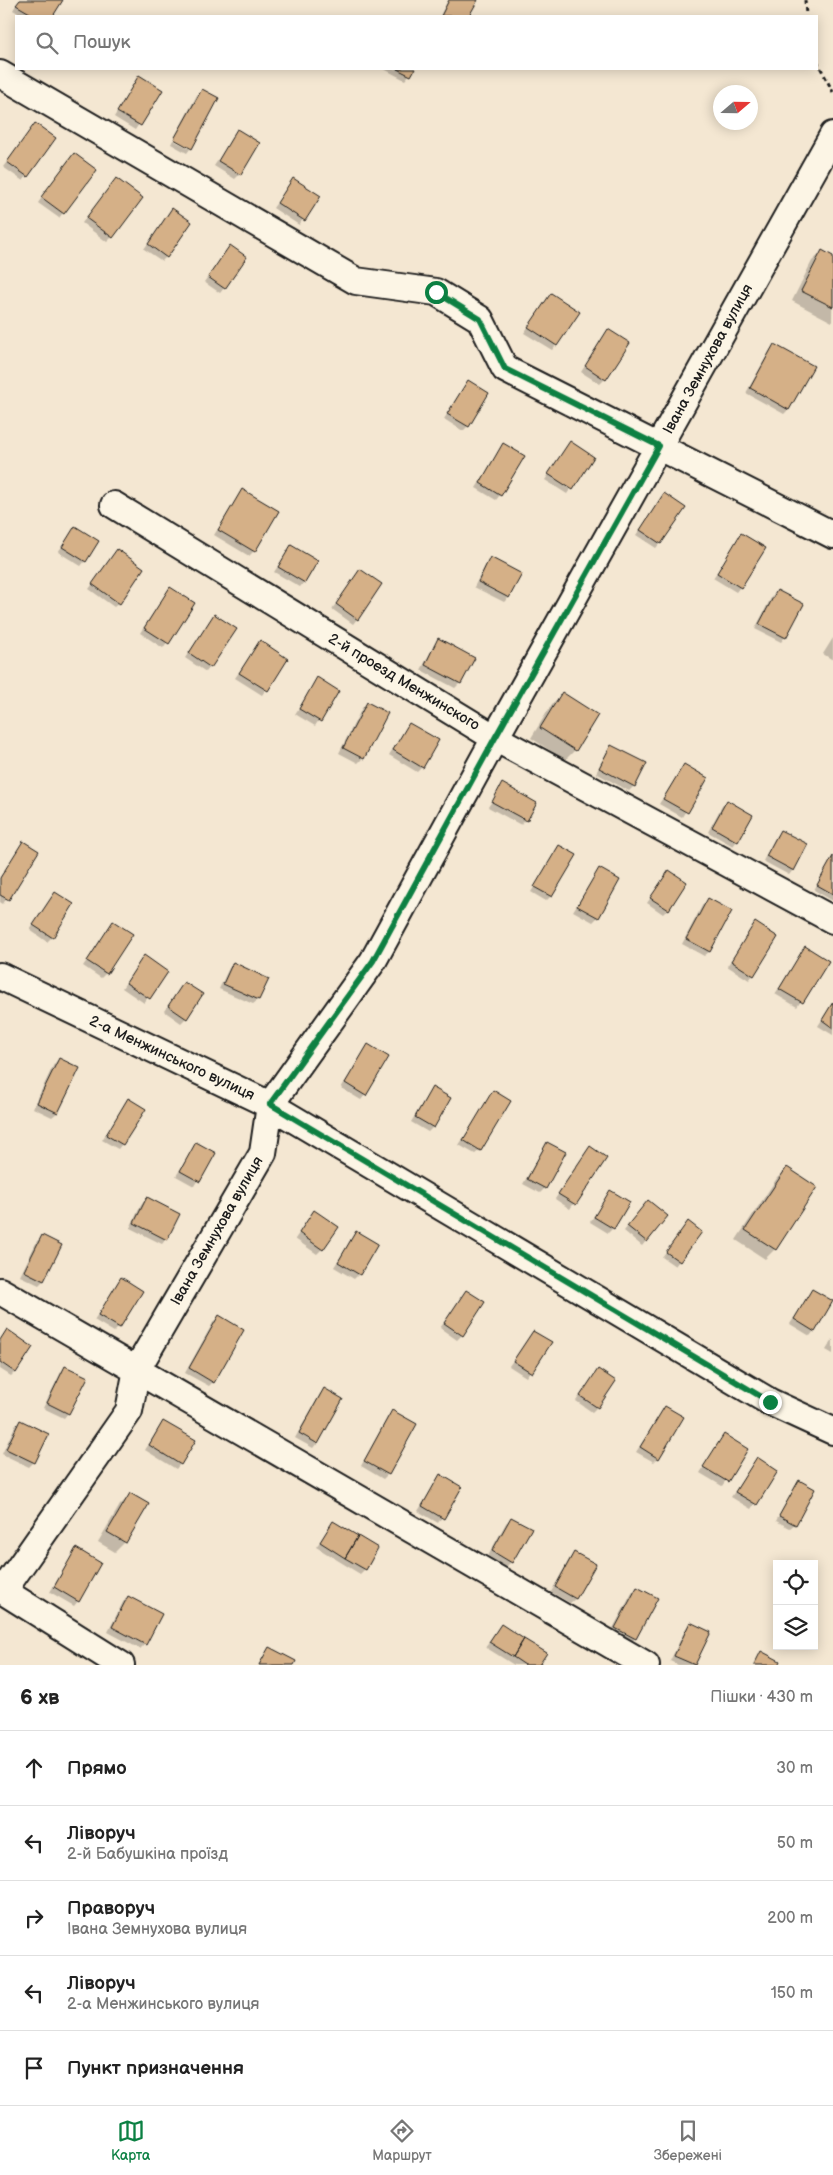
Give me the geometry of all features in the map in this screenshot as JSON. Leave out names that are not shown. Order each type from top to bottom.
[{"type":"street","points":[[0,74],[356,281],[436,292],[480,319],[505,369],[833,535]]},
{"type":"street","name":"Івана Земнухова вулиця","points":[[2,1590],[129,1411],[137,1369],[263,1153],[270,1104],[373,961],[495,738],[833,135]]},
{"type":"street","name":"2-й проезд Менжинского","points":[[114,505],[495,738],[833,920]]},
{"type":"street","name":"2-а Менжинського вулиця","points":[[0,976],[270,1104],[770,1402],[833,1431]]},
{"type":"street","points":[[0,1291],[646,1665]]},
{"type":"street","points":[[2,1590],[121,1665]]},
{"type":"path","points":[[805,0],[806,15]]},
{"type":"path","points":[[818,63],[833,92]]},
{"type":"building","points":[[20,0],[63,0],[54,15],[33,15],[16,5]]},
{"type":"building","points":[[449,0],[478,0],[470,15],[442,15]]},
{"type":"building","points":[[399,70],[414,70],[411,76]]},
{"type":"building","points":[[139,75],[163,90],[141,126],[117,112]]},
{"type":"building","points":[[202,89],[219,98],[192,149],[174,139]]},
{"type":"building","points":[[35,123],[56,138],[28,177],[7,162]]},
{"type":"building","points":[[237,129],[260,143],[241,175],[218,161]]},
{"type":"building","points":[[74,153],[97,170],[64,214],[41,197]]},
{"type":"building","points":[[116,178],[143,198],[113,238],[86,218]]},
{"type":"building","points":[[293,178],[321,196],[305,221],[277,203]]},
{"type":"building","points":[[172,208],[192,222],[167,258],[148,244]]},
{"type":"building","points":[[230,245],[247,257],[225,289],[208,277]]},
{"type":"building","points":[[822,250],[833,256],[833,307],[801,291]]},
{"type":"building","points":[[551,293],[580,312],[557,346],[528,327]]},
{"type":"building","points":[[608,329],[630,343],[606,380],[585,366]]},
{"type":"building","points":[[774,344],[814,366],[789,410],[750,388]]},
{"type":"building","points":[[468,380],[489,393],[469,427],[447,414]]},
{"type":"building","points":[[570,441],[594,457],[573,490],[548,474]]},
{"type":"building","points":[[503,443],[525,456],[501,496],[480,483]]},
{"type":"building","points":[[242,489],[279,511],[255,552],[218,530]]},
{"type":"building","points":[[664,493],[686,508],[661,544],[640,530]]},
{"type":"building","points":[[75,526],[99,541],[86,562],[62,547]]},
{"type":"building","points":[[741,533],[766,548],[741,588],[717,573]]},
{"type":"building","points":[[291,545],[318,561],[305,583],[278,567]]},
{"type":"building","points":[[117,549],[144,568],[120,604],[92,584]]},
{"type":"building","points":[[490,557],[522,574],[509,598],[478,582]]},
{"type":"building","points":[[360,569],[382,584],[358,620],[336,604]]},
{"type":"building","points":[[170,587],[195,603],[169,644],[144,628]]},
{"type":"building","points":[[777,590],[804,604],[786,638],[759,624]]},
{"type":"building","points":[[214,614],[237,629],[211,668],[189,653]]},
{"type":"building","points":[[438,638],[475,658],[461,684],[425,665]]},
{"type":"building","points":[[260,640],[288,659],[268,691],[239,673]]},
{"type":"building","points":[[317,677],[339,691],[321,722],[299,709]]},
{"type":"building","points":[[562,692],[598,715],[576,751],[540,728]]},
{"type":"building","points":[[367,702],[388,713],[364,759],[343,748]]},
{"type":"building","points":[[409,723],[439,740],[423,768],[393,750]]},
{"type":"building","points":[[611,745],[647,763],[635,787],[599,768]]},
{"type":"building","points":[[684,764],[708,778],[688,813],[663,799]]},
{"type":"building","points":[[502,783],[537,803],[527,821],[492,802]]},
{"type":"building","points":[[727,800],[753,815],[738,842],[712,827]]},
{"type":"building","points":[[780,830],[808,844],[794,871],[766,856]]},
{"type":"building","points":[[23,841],[39,851],[9,900],[0,895],[0,878]]},
{"type":"building","points":[[559,845],[577,855],[552,897],[534,887]]},
{"type":"building","points":[[833,856],[833,894],[817,885]]},
{"type":"building","points":[[599,868],[620,880],[599,918],[577,906]]},
{"type":"building","points":[[669,870],[687,882],[669,910],[650,898]]},
{"type":"building","points":[[55,892],[74,904],[53,938],[33,925]]},
{"type":"building","points":[[708,898],[732,911],[710,952],[686,939]]},
{"type":"building","points":[[113,921],[133,934],[107,974],[87,961]]},
{"type":"building","points":[[755,922],[778,937],[754,976],[731,961]]},
{"type":"building","points":[[805,946],[829,961],[803,1003],[779,989]]},
{"type":"building","points":[[144,955],[168,972],[150,999],[126,983]]},
{"type":"building","points":[[233,962],[269,979],[259,1000],[223,984]]},
{"type":"building","points":[[184,982],[203,994],[187,1019],[168,1006]]},
{"type":"building","points":[[833,1002],[833,1028],[822,1020]]},
{"type":"building","points":[[368,1044],[389,1057],[366,1096],[345,1083]]},
{"type":"building","points":[[59,1058],[80,1068],[58,1113],[37,1103]]},
{"type":"building","points":[[432,1087],[451,1098],[434,1128],[415,1117]]},
{"type":"building","points":[[493,1090],[511,1101],[481,1151],[463,1140]]},
{"type":"building","points":[[128,1098],[146,1109],[123,1145],[106,1135]]},
{"type":"building","points":[[196,1142],[216,1153],[200,1182],[180,1171]]},
{"type":"building","points":[[547,1142],[566,1152],[546,1189],[527,1179]]},
{"type":"building","points":[[590,1146],[607,1158],[576,1205],[558,1194]]},
{"type":"building","points":[[787,1167],[817,1187],[776,1250],[745,1230]]},
{"type":"building","points":[[610,1190],[630,1202],[614,1229],[594,1217]]},
{"type":"building","points":[[147,1197],[180,1214],[167,1240],[134,1223]]},
{"type":"building","points":[[648,1200],[668,1216],[647,1242],[627,1226]]},
{"type":"building","points":[[314,1210],[339,1227],[323,1250],[299,1233]]},
{"type":"building","points":[[688,1221],[702,1232],[680,1262],[666,1252]]},
{"type":"building","points":[[356,1231],[378,1244],[360,1275],[338,1262]]},
{"type":"building","points":[[42,1235],[62,1245],[44,1281],[24,1271]]},
{"type":"building","points":[[121,1277],[143,1291],[120,1328],[98,1315]]},
{"type":"building","points":[[812,1289],[833,1301],[815,1332],[794,1319]]},
{"type":"building","points":[[466,1290],[485,1302],[463,1336],[444,1323]]},
{"type":"building","points":[[219,1315],[244,1330],[214,1383],[189,1368]]},
{"type":"building","points":[[7,1329],[33,1347],[16,1373],[0,1362],[0,1340]]},
{"type":"building","points":[[533,1331],[552,1342],[532,1373],[513,1361]]},
{"type":"building","points":[[65,1366],[88,1377],[69,1414],[47,1403]]},
{"type":"building","points":[[598,1369],[616,1381],[598,1408],[580,1396]]},
{"type":"building","points":[[324,1388],[343,1399],[318,1444],[299,1433]]},
{"type":"building","points":[[665,1406],[684,1417],[659,1459],[640,1447]]},
{"type":"building","points":[[392,1410],[417,1424],[389,1475],[364,1461]]},
{"type":"building","points":[[20,1420],[49,1434],[35,1463],[6,1449]]},
{"type":"building","points":[[163,1421],[196,1440],[181,1465],[149,1445]]},
{"type":"building","points":[[724,1434],[748,1449],[728,1482],[703,1467]]},
{"type":"building","points":[[757,1457],[778,1471],[757,1505],[735,1492]]},
{"type":"building","points":[[440,1474],[462,1487],[444,1519],[422,1506]]},
{"type":"building","points":[[799,1480],[815,1489],[796,1525],[779,1516]]},
{"type":"building","points":[[130,1493],[149,1504],[126,1543],[107,1532]]},
{"type":"building","points":[[511,1517],[532,1528],[512,1563],[492,1551]]},
{"type":"building","points":[[333,1521],[358,1536],[345,1558],[320,1542]]},
{"type":"building","points":[[358,1536],[378,1548],[366,1570],[345,1558]]},
{"type":"building","points":[[76,1548],[101,1563],[79,1602],[54,1587]]},
{"type":"building","points":[[574,1552],[596,1564],[576,1599],[555,1587]]},
{"type":"building","points":[[637,1587],[658,1598],[636,1639],[615,1628]]},
{"type":"building","points":[[128,1596],[162,1614],[146,1645],[112,1627]]},
{"type":"building","points":[[690,1622],[711,1632],[695,1665],[674,1656]]},
{"type":"building","points":[[501,1624],[524,1639],[513,1657],[489,1642]]},
{"type":"building","points":[[524,1639],[547,1653],[539,1665],[525,1665],[513,1657]]},
{"type":"building","points":[[269,1647],[296,1661],[294,1665],[259,1665]]},
{"type":"building","points":[[761,1651],[780,1661],[778,1665],[754,1665]]},
{"type":"route","points":[[436,292],[480,319],[505,369],[659,446],[495,738],[373,961],[270,1104],[770,1402]]}]
